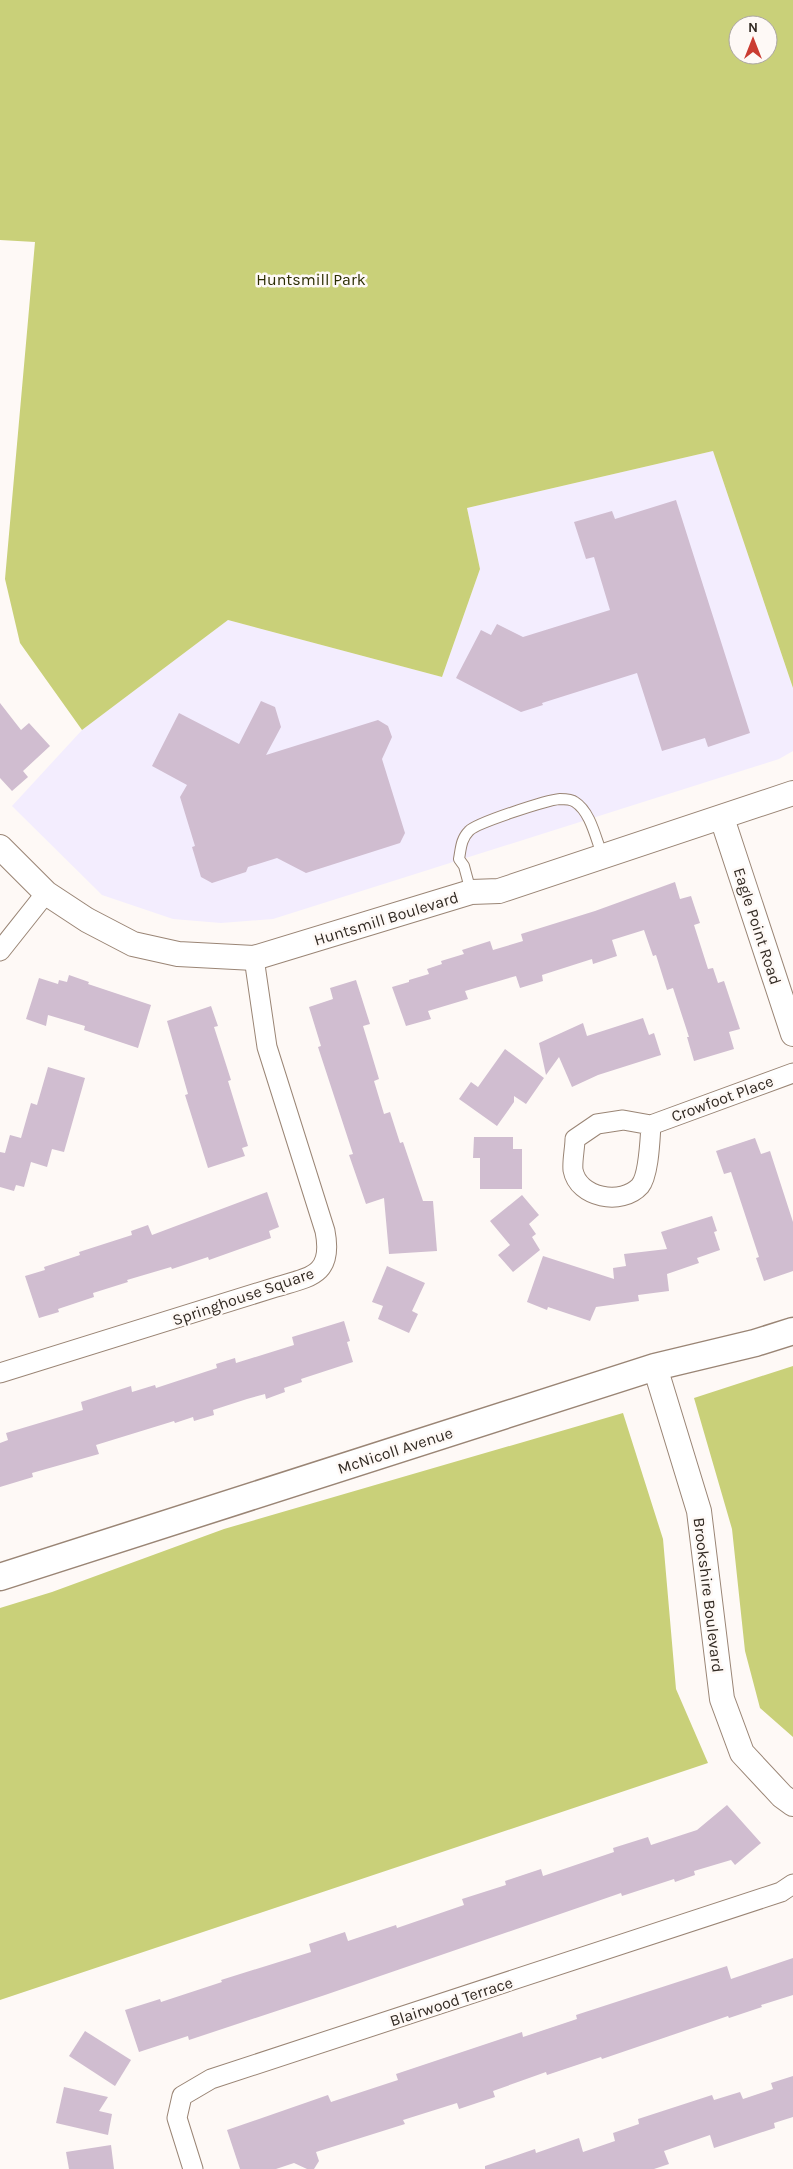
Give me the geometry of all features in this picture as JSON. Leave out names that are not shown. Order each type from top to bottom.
[{"type":"main road","name":"McNicoll Avenue","points":[[0,1577],[655,1367],[756,1343],[793,1331]]},
{"type":"street","name":"Huntsmill Boulevard","points":[[0,847],[46,893],[87,920],[134,944],[178,954],[254,958],[472,892],[499,891],[603,858],[793,793]]},
{"type":"street","name":"Eagle Point Road","points":[[722,818],[793,1034]]},
{"type":"street","points":[[0,951],[46,893]]},
{"type":"street","name":"Springhouse Square","points":[[0,1373],[290,1283],[315,1274],[322,1268],[327,1256],[328,1244],[324,1224],[267,1047],[254,958]]},
{"type":"street","name":"Crowfoot Place","points":[[650,1125],[649,1156],[641,1185],[626,1195],[601,1197],[582,1187],[573,1171],[576,1139],[597,1124],[623,1120],[650,1125],[793,1073]]},
{"type":"street","name":"Brookshire Boulevard","points":[[655,1367],[699,1511],[722,1699],[742,1754],[782,1796],[793,1804]]},
{"type":"street","name":"Blairwood Terrace","points":[[193,2169],[177,2118],[182,2096],[211,2079],[781,1892],[793,1884]]},
{"type":"lane","points":[[472,892],[464,866],[459,859],[462,839],[470,828],[559,799],[570,799],[577,802],[587,817],[603,858]]},
{"type":"shaded area","points":[[713,451],[793,688],[793,751],[779,759],[273,919],[221,923],[173,919],[102,895],[12,806],[82,730],[228,620],[442,677],[480,569],[467,508]]},
{"type":"green space","name":"Huntsmill Park","points":[[0,0],[793,0],[793,688],[713,451],[467,508],[480,569],[442,677],[228,620],[82,730],[20,643],[5,579],[35,242],[0,240]]},
{"type":"green space","points":[[793,1366],[793,1737],[760,1708],[745,1651],[732,1529],[694,1398]]},
{"type":"green space","points":[[623,1413],[663,1539],[676,1689],[708,1763],[0,2000],[0,1608],[52,1592],[224,1529]]},
{"type":"building","points":[[676,500],[750,733],[708,747],[705,738],[662,751],[637,673],[542,703],[543,705],[521,712],[456,678],[481,630],[491,635],[497,624],[523,637],[610,610],[594,557],[586,559],[574,522],[612,511],[615,519]]},
{"type":"building","points":[[261,701],[275,707],[281,727],[266,755],[378,720],[388,726],[392,737],[382,759],[405,833],[400,843],[306,873],[277,858],[248,867],[246,872],[212,883],[201,877],[192,847],[195,846],[180,797],[187,785],[152,766],[179,713],[239,744]]},
{"type":"building","points":[[0,703],[21,730],[29,723],[50,746],[23,771],[28,777],[12,791],[0,778]]},
{"type":"building","points":[[675,882],[680,899],[691,896],[700,923],[694,925],[708,969],[713,968],[718,983],[724,981],[740,1029],[729,1032],[734,1049],[694,1061],[687,1037],[689,1037],[673,988],[667,990],[656,955],[653,956],[644,930],[612,940],[617,956],[593,964],[592,959],[542,975],[543,981],[520,988],[516,976],[465,991],[468,999],[428,1011],[431,1019],[406,1026],[392,987],[429,974],[427,969],[442,964],[441,961],[464,954],[462,950],[490,941],[493,950],[523,941],[521,934],[595,911]]},
{"type":"building","points":[[69,975],[89,982],[88,984],[151,1005],[138,1048],[84,1030],[85,1026],[48,1015],[46,1026],[26,1019],[39,978],[58,984],[59,980],[67,982]]},
{"type":"building","points":[[356,980],[370,1024],[363,1026],[379,1079],[374,1081],[384,1114],[390,1112],[400,1143],[403,1142],[423,1201],[433,1201],[437,1251],[389,1254],[384,1198],[366,1204],[349,1155],[353,1154],[318,1047],[321,1046],[309,1007],[333,999],[330,988]]},
{"type":"building","points":[[211,1006],[218,1026],[214,1027],[231,1080],[228,1081],[248,1146],[242,1148],[245,1156],[208,1168],[185,1095],[188,1094],[167,1021]]},
{"type":"building","points":[[643,1018],[649,1035],[654,1033],[661,1055],[598,1075],[572,1087],[559,1057],[546,1075],[539,1043],[583,1023],[587,1036]]},
{"type":"building","points":[[505,1049],[544,1078],[526,1104],[514,1096],[514,1102],[497,1126],[459,1099],[471,1082],[478,1087]]},
{"type":"building","points":[[48,1067],[85,1078],[64,1152],[52,1149],[47,1167],[31,1162],[24,1187],[16,1185],[14,1191],[0,1187],[0,1152],[5,1153],[10,1135],[21,1138],[31,1103],[37,1105]]},
{"type":"building","points":[[474,1137],[513,1137],[513,1149],[522,1149],[522,1189],[480,1189],[480,1158],[473,1158]]},
{"type":"building","points":[[755,1138],[761,1154],[770,1151],[793,1222],[793,1271],[764,1281],[756,1258],[759,1257],[731,1172],[724,1174],[716,1151]]},
{"type":"building","points":[[267,1192],[279,1227],[269,1231],[271,1238],[209,1260],[208,1257],[172,1269],[171,1267],[127,1280],[128,1282],[93,1293],[94,1297],[58,1309],[59,1312],[39,1318],[25,1276],[45,1270],[44,1267],[80,1255],[79,1252],[132,1235],[131,1231],[148,1225],[152,1235]]},
{"type":"building","points":[[522,1195],[539,1215],[529,1224],[536,1234],[532,1237],[540,1250],[513,1272],[498,1255],[510,1245],[490,1221]]},
{"type":"building","points":[[712,1216],[717,1231],[714,1232],[720,1250],[697,1258],[699,1263],[667,1274],[669,1291],[638,1295],[639,1301],[596,1307],[590,1321],[548,1307],[547,1310],[527,1302],[543,1256],[614,1279],[613,1268],[626,1266],[624,1254],[667,1249],[661,1232]]},
{"type":"building","points":[[387,1266],[425,1283],[412,1311],[418,1314],[409,1333],[378,1319],[383,1306],[372,1302]]},
{"type":"building","points":[[344,1321],[350,1341],[347,1342],[353,1362],[301,1379],[302,1382],[284,1388],[285,1392],[266,1399],[265,1394],[213,1410],[214,1415],[194,1421],[193,1417],[175,1423],[174,1421],[96,1445],[99,1454],[32,1473],[33,1477],[0,1487],[0,1443],[8,1440],[6,1433],[83,1410],[81,1402],[131,1386],[132,1392],[155,1385],[156,1388],[217,1368],[216,1364],[235,1358],[236,1363],[294,1345],[292,1337]]},
{"type":"building","points":[[727,1805],[761,1843],[735,1865],[731,1860],[694,1871],[695,1875],[675,1882],[674,1879],[622,1896],[621,1893],[189,2040],[188,2036],[139,2052],[125,2010],[160,1999],[161,2002],[222,1982],[221,1980],[311,1952],[309,1944],[345,1932],[348,1941],[396,1925],[397,1928],[464,1905],[462,1899],[506,1885],[505,1881],[541,1869],[543,1876],[614,1852],[613,1848],[648,1837],[651,1845],[697,1830]]},
{"type":"building","points":[[793,1958],[793,1995],[761,2005],[762,2007],[729,2018],[728,2016],[602,2059],[601,2057],[547,2075],[546,2072],[493,2091],[495,2097],[459,2109],[457,2103],[403,2120],[405,2124],[316,2152],[319,2161],[314,2169],[307,2169],[294,2163],[276,2169],[240,2169],[227,2130],[328,2095],[331,2102],[398,2080],[396,2074],[522,2032],[523,2037],[577,2019],[576,2015],[727,1966],[731,1979]]},
{"type":"building","points":[[85,2031],[131,2060],[115,2086],[69,2056]]},
{"type":"building","points":[[793,2076],[793,2117],[774,2123],[775,2128],[714,2148],[710,2135],[664,2151],[669,2164],[654,2169],[485,2169],[485,2166],[535,2149],[536,2153],[579,2138],[583,2152],[615,2141],[613,2133],[639,2124],[638,2119],[712,2095],[714,2100],[740,2092],[743,2099],[773,2089],[771,2083]]},
{"type":"building","points":[[64,2087],[108,2097],[99,2111],[112,2114],[108,2135],[56,2123]]},
{"type":"building","points":[[111,2145],[114,2169],[69,2169],[66,2152]]}]
